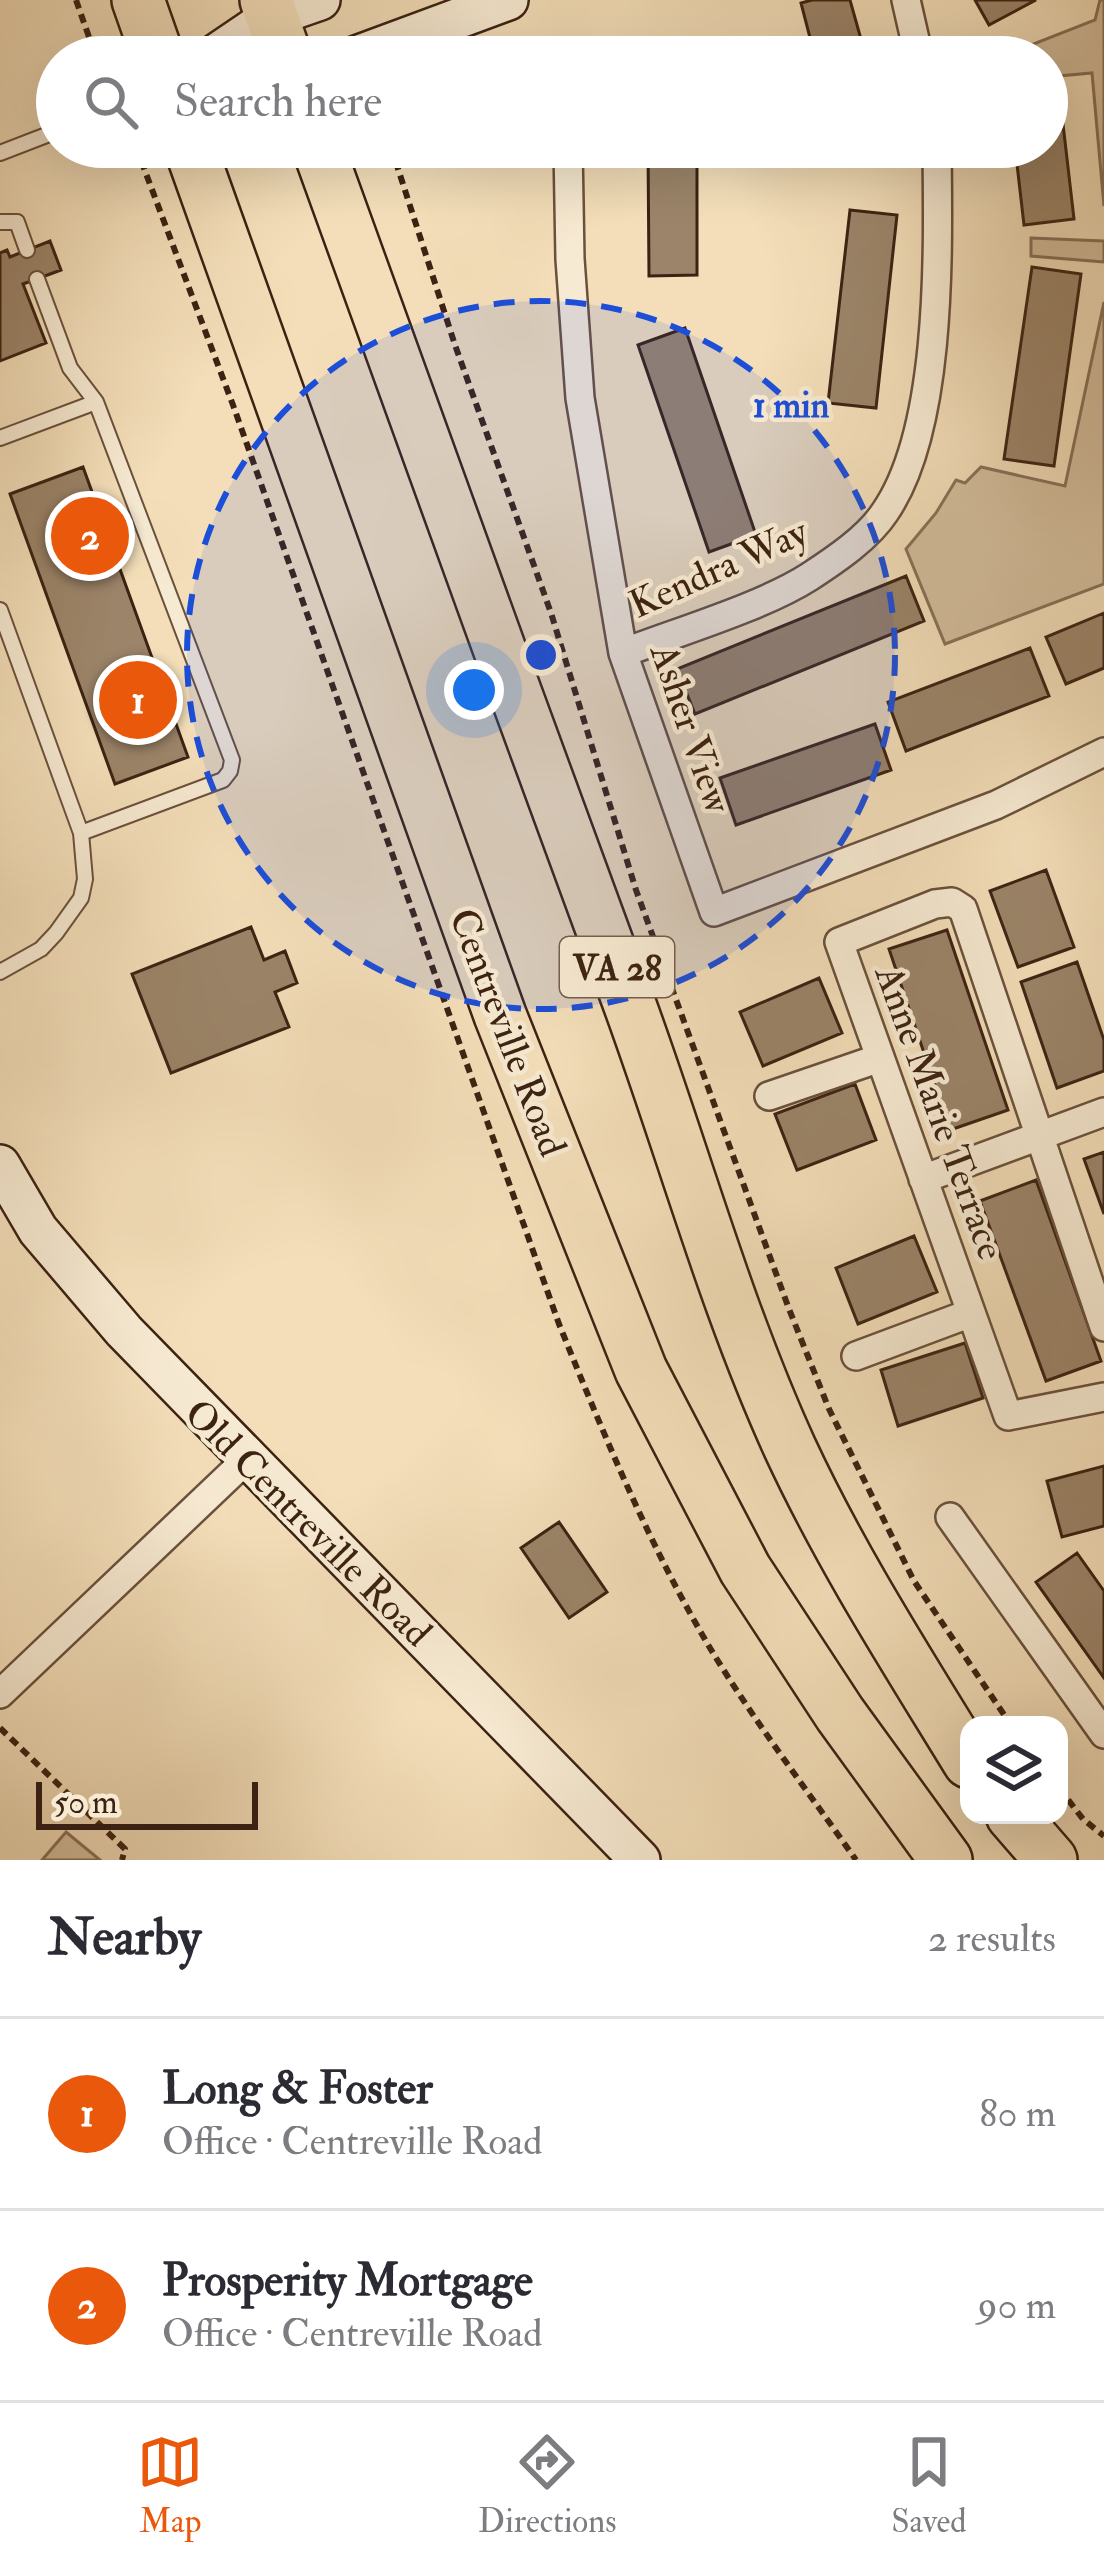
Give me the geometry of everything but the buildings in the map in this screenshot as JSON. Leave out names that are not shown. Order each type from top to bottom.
[{"type":"highway","points":[[138,0],[151,36]]},
{"type":"highway","name":"Centreville Road","points":[[198,168],[500,1015],[641,1370],[745,1569],[840,1714],[946,1860]]},
{"type":"highway","name":"VA 28","points":[[325,168],[501,660],[627,995],[720,1278],[789,1444],[840,1550],[960,1747]]},
{"type":"highway","points":[[1020,1824],[1051,1860]]},
{"type":"street","points":[[274,24],[320,0]]},
{"type":"street","points":[[411,36],[508,0]]},
{"type":"street","points":[[906,0],[915,36]]},
{"type":"street","name":"Asher View","points":[[568,168],[580,398],[623,653],[714,912],[996,805],[1104,752]]},
{"type":"street","name":"Kendra Way","points":[[623,653],[806,579],[885,514],[917,451],[939,274],[937,168]]},
{"type":"street","name":"Anne Marie Terrace","points":[[1104,1327],[963,909],[952,902],[935,904],[839,942],[1008,1416],[1104,1397]]},
{"type":"street","points":[[770,1096],[880,1058]]},
{"type":"street","points":[[923,1179],[1104,1112]]},
{"type":"street","name":"Old Centreville Road","points":[[0,1165],[55,1252],[186,1399],[640,1860]]},
{"type":"street","points":[[856,1356],[971,1313]]},
{"type":"street","points":[[0,1694],[248,1458]]},
{"type":"street","points":[[950,1517],[1104,1734]]},
{"type":"lane","points":[[0,153],[36,139]]},
{"type":"lane","points":[[0,222],[16,222],[27,250]]},
{"type":"lane","points":[[37,279],[70,368],[96,402],[232,760],[223,779],[81,833]]},
{"type":"lane","points":[[0,438],[96,402]]},
{"type":"lane","points":[[0,610],[81,833],[85,879],[81,898],[40,949],[0,972]]},
{"type":"path","points":[[89,36],[77,3],[92,0]]},
{"type":"path","points":[[398,168],[454,345],[562,647],[636,890],[789,1309],[854,1462],[914,1581],[1005,1716]]},
{"type":"path","points":[[0,1728],[125,1849],[122,1860]]},
{"type":"path","points":[[1068,1800],[1104,1836]]},
{"type":"shaded area","points":[[1100,0],[1104,0],[1104,206],[1092,73],[1068,75],[1068,36],[1054,36],[1095,20]]},
{"type":"shaded area","points":[[1031,238],[1104,241],[1104,262],[1031,256]]},
{"type":"shaded area","points":[[1104,302],[1104,584],[945,644],[906,549],[956,480],[965,483],[981,467],[1065,486]]},
{"type":"shaded area","points":[[66,1832],[100,1860],[42,1860]]},
{"type":"place","name":"Prosperity Mortgage","points":[[90,536]]},
{"type":"place","name":"Long & Foster","points":[[138,700]]}]
